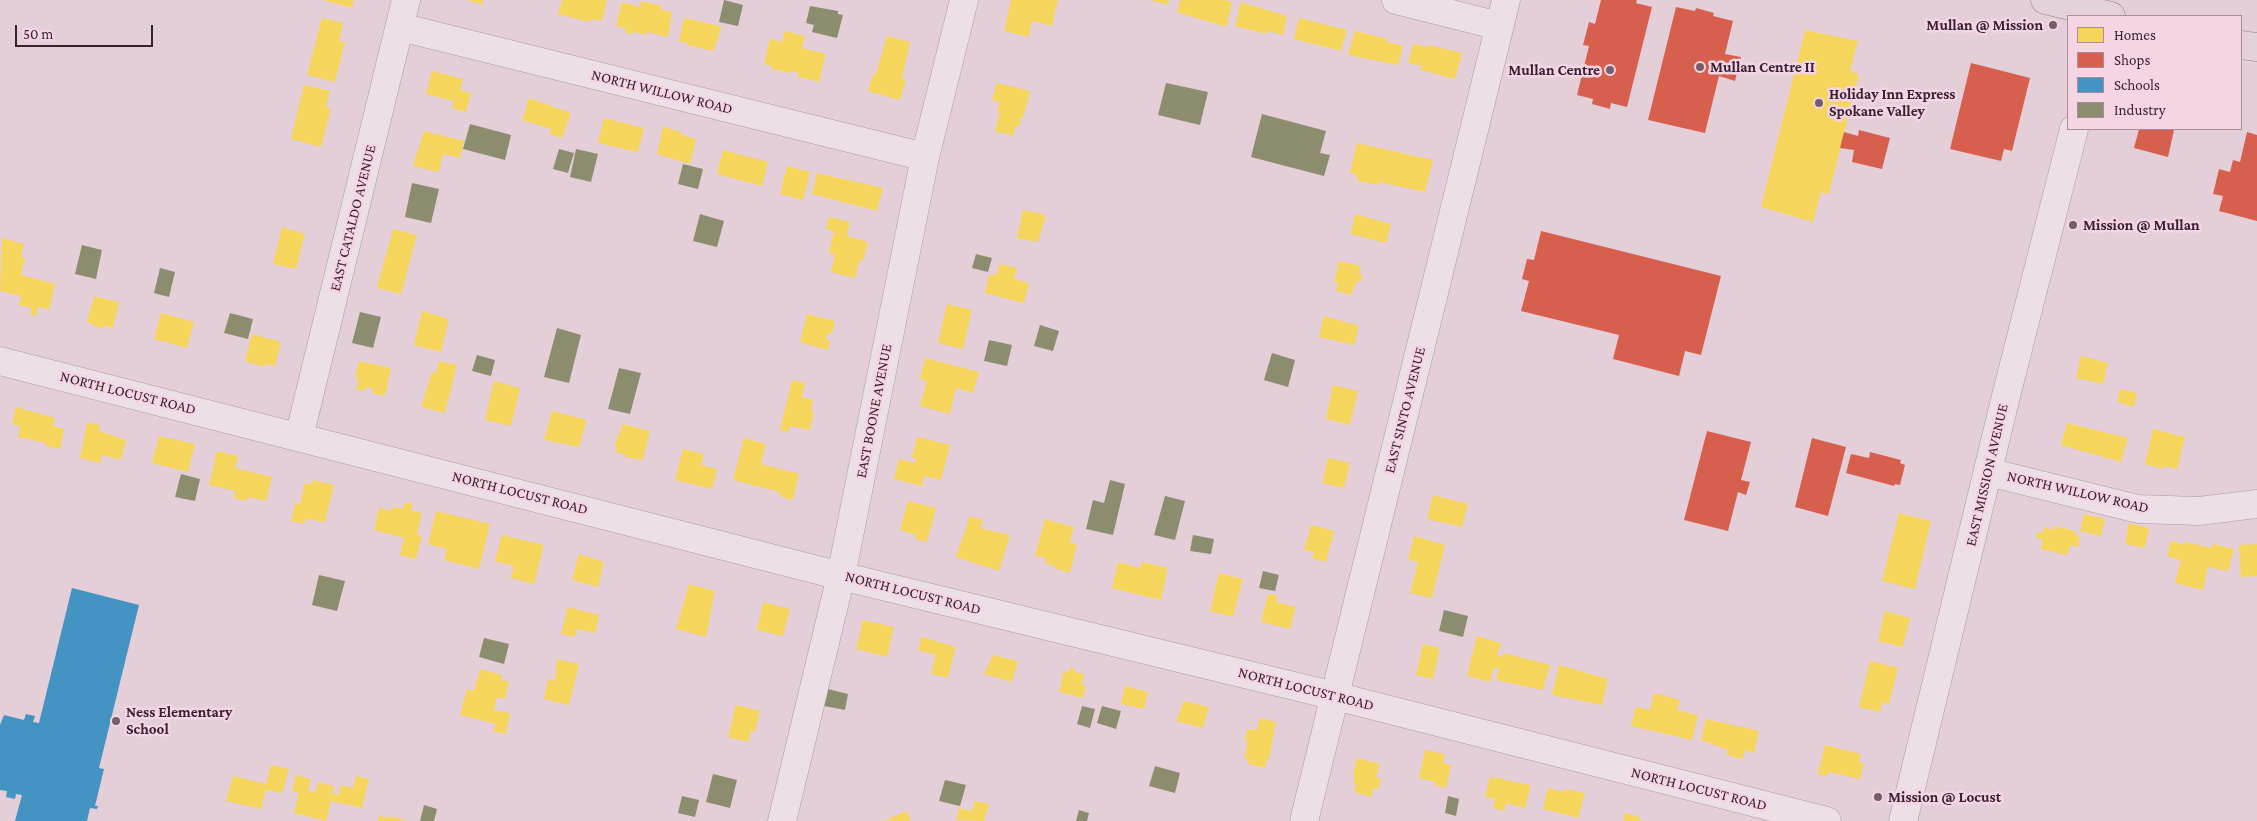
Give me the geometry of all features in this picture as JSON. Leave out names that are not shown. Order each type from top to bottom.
[{"type":"main road","points":[[2045,0],[2106,12]]},
{"type":"main road","points":[[2242,45],[2257,47]]},
{"type":"street","name":"EAST CATALDO AVENUE","points":[[299,437],[406,0]]},
{"type":"street","name":"EAST BOONE AVENUE","points":[[782,821],[841,576],[925,157],[964,0]]},
{"type":"street","points":[[1396,0],[1499,26]]},
{"type":"street","name":"EAST SINTO AVENUE","points":[[1304,821],[1506,0]]},
{"type":"street","name":"NORTH WILLOW ROAD","points":[[400,27],[925,157]]},
{"type":"street","name":"EAST MISSION AVENUE","points":[[1902,821],[2074,130]]},
{"type":"street","name":"NORTH LOCUST ROAD","points":[[0,360],[841,576],[1335,696],[1827,821]]},
{"type":"street","name":"NORTH WILLOW ROAD","points":[[1988,472],[2138,509],[2199,511],[2257,504]]},
{"type":"building: Homes","points":[[323,0],[354,0],[352,8]]},
{"type":"building: Homes","points":[[467,0],[483,0],[482,5]]},
{"type":"building: Homes","points":[[562,0],[607,0],[602,21],[591,19],[590,22],[558,14]]},
{"type":"building: Homes","points":[[1011,0],[1058,0],[1052,26],[1032,21],[1029,37],[1004,31]]},
{"type":"building: Homes","points":[[1150,0],[1169,0],[1168,5]]},
{"type":"building: Homes","points":[[1180,0],[1224,0],[1232,2],[1226,27],[1177,12]]},
{"type":"building: Homes","points":[[641,1],[662,6],[661,10],[672,12],[668,37],[647,32],[646,35],[633,32],[633,34],[626,33],[625,28],[616,26],[622,2],[640,7]]},
{"type":"building: Homes","points":[[1241,2],[1287,16],[1283,35],[1267,31],[1266,34],[1235,26]]},
{"type":"building: Homes","points":[[322,18],[343,23],[339,41],[345,42],[335,82],[307,75]]},
{"type":"building: Homes","points":[[684,18],[721,26],[714,51],[687,45],[688,43],[679,41]]},
{"type":"building: Homes","points":[[1299,18],[1347,30],[1341,51],[1294,39]]},
{"type":"building: Homes","name":"Holiday Inn Express Spokane Valley","points":[[1805,30],[1858,41],[1850,71],[1859,74],[1829,194],[1821,192],[1813,222],[1761,207]]},
{"type":"building: Homes","points":[[785,31],[805,36],[802,48],[826,54],[819,82],[798,77],[799,73],[771,69],[772,66],[764,64],[770,39],[782,42]]},
{"type":"building: Homes","points":[[1355,31],[1388,39],[1387,42],[1403,46],[1398,65],[1348,55]]},
{"type":"building: Homes","points":[[887,36],[910,42],[902,79],[906,80],[900,100],[868,91],[873,74],[876,74]]},
{"type":"building: Homes","points":[[1413,44],[1427,47],[1428,45],[1462,53],[1455,79],[1421,70],[1422,66],[1408,63]]},
{"type":"building: Homes","points":[[432,71],[463,79],[460,90],[471,93],[466,112],[452,108],[454,101],[426,94]]},
{"type":"building: Homes","points":[[997,83],[1030,91],[1023,118],[1021,117],[1019,127],[1016,126],[1013,136],[995,131],[1000,112],[997,111],[1000,102],[992,100]]},
{"type":"building: Homes","points":[[304,85],[330,91],[326,107],[331,109],[321,147],[291,139]]},
{"type":"building: Homes","points":[[529,98],[571,113],[562,138],[550,134],[551,129],[522,120]]},
{"type":"building: Homes","points":[[604,118],[644,128],[638,152],[598,143]]},
{"type":"building: Homes","points":[[663,127],[682,132],[681,135],[696,139],[690,164],[657,154]]},
{"type":"building: Homes","points":[[424,131],[464,141],[460,158],[443,154],[439,172],[413,166]]},
{"type":"building: Homes","points":[[1357,143],[1433,160],[1425,192],[1379,182],[1378,185],[1357,181],[1357,176],[1350,172]]},
{"type":"building: Homes","points":[[723,150],[768,162],[762,186],[717,174]]},
{"type":"building: Homes","points":[[787,166],[810,172],[803,200],[780,194]]},
{"type":"building: Homes","points":[[817,173],[883,188],[877,211],[812,194]]},
{"type":"building: Homes","points":[[1023,210],[1046,215],[1038,242],[1017,238]]},
{"type":"building: Homes","points":[[1355,214],[1391,224],[1386,243],[1351,234]]},
{"type":"building: Homes","points":[[829,217],[850,222],[847,236],[868,242],[863,261],[860,260],[855,278],[831,272],[835,255],[829,253],[834,231],[826,229]]},
{"type":"building: Homes","points":[[282,227],[305,234],[296,269],[273,264]]},
{"type":"building: Homes","points":[[393,229],[417,235],[401,294],[377,288]]},
{"type":"building: Homes","points":[[2,238],[24,244],[21,257],[25,258],[21,275],[55,284],[49,310],[38,307],[36,316],[30,315],[32,308],[19,305],[21,296],[0,291]]},
{"type":"building: Homes","points":[[1339,261],[1361,266],[1359,274],[1363,275],[1361,281],[1357,281],[1351,295],[1336,291],[1338,283],[1334,282]]},
{"type":"building: Homes","points":[[1000,264],[1017,268],[1014,279],[1029,283],[1024,303],[985,293],[989,275],[997,274]]},
{"type":"building: Homes","points":[[94,296],[119,302],[113,328],[103,326],[102,329],[87,322]]},
{"type":"building: Homes","points":[[947,304],[972,310],[963,349],[938,343]]},
{"type":"building: Homes","points":[[422,311],[449,319],[441,352],[414,345]]},
{"type":"building: Homes","points":[[161,313],[194,322],[187,348],[154,339]]},
{"type":"building: Homes","points":[[807,314],[835,321],[832,334],[828,333],[826,339],[830,341],[828,350],[800,342]]},
{"type":"building: Homes","points":[[1324,316],[1359,326],[1354,345],[1319,337]]},
{"type":"building: Homes","points":[[252,334],[281,342],[275,366],[265,364],[264,367],[245,361]]},
{"type":"building: Homes","points":[[2081,356],[2108,363],[2103,384],[2076,378]]},
{"type":"building: Homes","points":[[925,358],[979,372],[973,393],[956,388],[950,414],[920,406],[927,381],[920,379]]},
{"type":"building: Homes","points":[[359,361],[391,368],[385,396],[372,393],[373,388],[366,387],[365,391],[356,389],[359,378],[355,377]]},
{"type":"building: Homes","points":[[439,361],[457,365],[445,413],[421,407],[432,372],[436,373]]},
{"type":"building: Homes","points":[[792,380],[805,383],[802,397],[813,400],[811,411],[814,412],[810,430],[790,426],[788,432],[780,430]]},
{"type":"building: Homes","points":[[494,381],[520,388],[511,426],[485,420]]},
{"type":"building: Homes","points":[[1333,385],[1358,391],[1350,425],[1326,419]]},
{"type":"building: Homes","points":[[2120,389],[2137,393],[2134,407],[2117,402]]},
{"type":"building: Homes","points":[[16,407],[55,418],[53,426],[64,429],[60,449],[46,446],[46,443],[18,437],[20,426],[12,424]]},
{"type":"building: Homes","points":[[552,411],[587,420],[579,447],[544,440]]},
{"type":"building: Homes","points":[[87,422],[100,425],[99,431],[126,440],[121,460],[102,455],[100,463],[80,458]]},
{"type":"building: Homes","points":[[2067,423],[2128,438],[2121,462],[2061,445]]},
{"type":"building: Homes","points":[[623,424],[650,431],[643,460],[625,457],[626,455],[616,452],[617,447],[614,446]]},
{"type":"building: Homes","points":[[2153,429],[2185,437],[2177,469],[2164,466],[2163,469],[2145,464]]},
{"type":"building: Homes","points":[[159,436],[195,444],[188,472],[152,463]]},
{"type":"building: Homes","points":[[917,437],[950,445],[941,480],[924,476],[922,486],[894,479],[899,459],[915,463],[916,458],[912,457]]},
{"type":"building: Homes","points":[[744,438],[766,444],[761,464],[799,474],[793,500],[779,496],[780,492],[733,480]]},
{"type":"building: Homes","points":[[683,449],[704,454],[701,465],[717,469],[712,489],[675,480]]},
{"type":"building: Homes","points":[[217,451],[238,456],[235,468],[272,477],[266,501],[248,497],[247,501],[234,498],[235,491],[209,485]]},
{"type":"building: Homes","points":[[1328,458],[1350,463],[1344,488],[1322,483]]},
{"type":"building: Homes","points":[[313,480],[334,485],[325,522],[306,519],[304,524],[291,521],[295,503],[300,504],[305,483],[312,484]]},
{"type":"building: Homes","points":[[1433,495],[1468,504],[1462,527],[1427,519]]},
{"type":"building: Homes","points":[[908,501],[936,508],[927,542],[915,539],[916,535],[900,530]]},
{"type":"building: Homes","points":[[405,502],[413,504],[411,510],[422,513],[417,535],[422,536],[416,559],[400,555],[404,538],[374,530],[379,508],[391,511],[392,507],[403,509]]},
{"type":"building: Homes","points":[[436,511],[490,524],[479,569],[444,560],[447,549],[428,544]]},
{"type":"building: Homes","points":[[1899,513],[1931,521],[1915,589],[1882,581]]},
{"type":"building: Homes","points":[[2084,514],[2105,519],[2101,536],[2080,531]]},
{"type":"building: Homes","points":[[970,516],[983,520],[980,528],[1010,535],[999,571],[956,557]]},
{"type":"building: Homes","points":[[1045,519],[1074,527],[1070,542],[1077,544],[1070,573],[1045,563],[1046,558],[1035,556]]},
{"type":"building: Homes","points":[[2129,523],[2149,528],[2145,548],[2125,544]]},
{"type":"building: Homes","points":[[1311,525],[1334,531],[1326,562],[1312,558],[1314,552],[1304,550]]},
{"type":"building: Homes","points":[[2055,526],[2075,531],[2075,535],[2080,536],[2078,547],[2070,545],[2067,555],[2041,549],[2043,540],[2036,538],[2038,532],[2043,533],[2044,527],[2054,530]]},
{"type":"building: Homes","points":[[502,535],[544,545],[534,584],[511,578],[514,566],[495,561]]},
{"type":"building: Homes","points":[[1414,536],[1445,545],[1432,598],[1410,593],[1418,562],[1408,560]]},
{"type":"building: Homes","points":[[2171,541],[2186,545],[2186,542],[2212,548],[2213,544],[2234,549],[2228,571],[2208,567],[2203,590],[2175,583],[2181,560],[2167,556]]},
{"type":"building: Homes","points":[[2257,544],[2257,576],[2241,577],[2239,545]]},
{"type":"building: Homes","points":[[579,554],[604,562],[598,587],[572,580]]},
{"type":"building: Homes","points":[[1118,562],[1141,568],[1142,562],[1168,568],[1161,600],[1112,588]]},
{"type":"building: Homes","points":[[1219,573],[1243,579],[1233,617],[1210,611]]},
{"type":"building: Homes","points":[[689,584],[715,591],[706,637],[676,629]]},
{"type":"building: Homes","points":[[1268,594],[1278,596],[1276,602],[1296,607],[1290,629],[1261,622]]},
{"type":"building: Homes","points":[[763,602],[790,609],[783,636],[757,630]]},
{"type":"building: Homes","points":[[568,607],[599,615],[595,633],[577,629],[575,637],[561,634]]},
{"type":"building: Homes","points":[[1885,611],[1910,618],[1903,647],[1878,641]]},
{"type":"building: Homes","points":[[863,620],[894,627],[887,657],[856,649]]},
{"type":"building: Homes","points":[[1477,636],[1501,643],[1497,655],[1502,657],[1504,653],[1550,665],[1543,690],[1496,680],[1499,668],[1494,667],[1490,682],[1467,676]]},
{"type":"building: Homes","points":[[922,637],[956,647],[948,678],[931,674],[936,655],[918,650]]},
{"type":"building: Homes","points":[[1423,644],[1440,648],[1433,679],[1416,675]]},
{"type":"building: Homes","points":[[993,655],[1018,661],[1012,682],[984,674]]},
{"type":"building: Homes","points":[[557,659],[579,664],[569,705],[544,699],[548,679],[555,681]]},
{"type":"building: Homes","points":[[1870,661],[1898,668],[1889,704],[1882,702],[1880,712],[1859,707]]},
{"type":"building: Homes","points":[[1559,665],[1608,679],[1602,705],[1552,695]]},
{"type":"building: Homes","points":[[1070,667],[1075,669],[1074,672],[1084,674],[1082,685],[1086,686],[1083,698],[1059,692],[1064,671],[1069,672]]},
{"type":"building: Homes","points":[[480,669],[502,675],[501,680],[509,682],[505,699],[497,697],[494,710],[510,713],[506,734],[493,731],[496,724],[460,715],[467,689],[474,691]]},
{"type":"building: Homes","points":[[1125,686],[1148,692],[1144,709],[1121,704]]},
{"type":"building: Homes","points":[[1654,693],[1680,700],[1677,710],[1698,715],[1692,740],[1631,726],[1636,707],[1650,710]]},
{"type":"building: Homes","points":[[1184,701],[1209,707],[1203,728],[1176,721]]},
{"type":"building: Homes","points":[[736,705],[760,711],[755,732],[751,731],[748,742],[728,737]]},
{"type":"building: Homes","points":[[1260,718],[1276,722],[1269,760],[1267,759],[1265,768],[1248,764],[1249,759],[1244,758],[1248,742],[1245,741],[1247,729],[1257,730]]},
{"type":"building: Homes","points":[[1706,719],[1759,731],[1754,753],[1745,750],[1743,759],[1727,755],[1728,750],[1701,740]]},
{"type":"building: Homes","points":[[1825,745],[1861,754],[1859,762],[1864,763],[1860,779],[1829,772],[1827,776],[1818,774]]},
{"type":"building: Homes","points":[[1425,750],[1445,754],[1443,763],[1451,765],[1446,788],[1435,785],[1435,782],[1419,778]]},
{"type":"building: Homes","points":[[1357,758],[1380,764],[1376,777],[1381,779],[1378,789],[1374,788],[1371,797],[1354,792],[1356,784],[1353,784],[1355,775],[1353,774]]},
{"type":"building: Homes","points":[[271,765],[289,769],[282,793],[266,790],[261,809],[226,801],[233,776],[266,784]]},
{"type":"building: Homes","points":[[296,775],[311,779],[308,791],[315,793],[318,782],[334,786],[332,793],[339,795],[341,785],[353,788],[356,776],[369,779],[362,808],[331,801],[326,821],[294,813],[299,793],[292,791]]},
{"type":"building: Homes","points":[[1490,777],[1531,785],[1525,808],[1506,803],[1505,811],[1493,808],[1495,799],[1485,797]]},
{"type":"building: Homes","points":[[1548,788],[1564,792],[1564,789],[1585,793],[1578,818],[1543,809]]},
{"type":"building: Homes","points":[[975,801],[989,804],[984,821],[956,820],[959,808],[972,811]]},
{"type":"building: Homes","points":[[906,811],[911,821],[884,821]]},
{"type":"building: Homes","points":[[1625,813],[1639,817],[1639,819],[1645,821],[1623,821]]},
{"type":"building: Homes","points":[[379,816],[390,818],[391,816],[407,821],[378,821]]},
{"type":"building: Shops","name":"Mullan Centre","points":[[1601,0],[1637,0],[1636,3],[1652,7],[1627,107],[1611,103],[1610,109],[1592,104],[1593,99],[1577,95],[1589,46],[1583,45],[1589,22],[1595,24]]},
{"type":"building: Shops","name":"Mullan Centre II","points":[[1676,7],[1695,11],[1696,8],[1714,13],[1713,16],[1733,21],[1725,54],[1741,57],[1735,81],[1719,76],[1705,133],[1648,120]]},
{"type":"building: Shops","points":[[1971,63],[2030,78],[2012,151],[2004,149],[2001,161],[1950,149]]},
{"type":"building: Shops","points":[[1859,130],[1890,138],[1882,169],[1852,162],[1854,150],[1840,148],[1844,132],[1858,136]]},
{"type":"building: Shops","points":[[2139,130],[2174,130],[2168,157],[2134,148]]},
{"type":"building: Shops","points":[[2247,132],[2257,135],[2257,221],[2219,211],[2223,196],[2213,194],[2219,169],[2230,172],[2233,160],[2240,162]]},
{"type":"building: Shops","points":[[1541,231],[1721,276],[1701,355],[1685,351],[1679,376],[1613,359],[1619,335],[1521,311],[1529,281],[1522,279],[1527,259],[1534,260]]},
{"type":"building: Shops","points":[[1707,431],[1751,442],[1741,480],[1750,482],[1746,495],[1738,492],[1728,531],[1684,520]]},
{"type":"building: Shops","points":[[1812,438],[1846,447],[1828,516],[1795,507]]},
{"type":"building: Shops","points":[[1870,452],[1901,460],[1900,463],[1905,465],[1900,485],[1895,484],[1894,486],[1846,473],[1851,454],[1869,458]]},
{"type":"building: Schools","points":[[72,588],[139,605],[99,768],[104,769],[95,806],[98,806],[97,809],[90,808],[87,821],[15,821],[22,795],[16,794],[15,799],[6,797],[7,791],[0,790],[0,725],[4,715],[24,720],[26,714],[35,716],[33,722],[39,723]]},
{"type":"building: Industry","points":[[724,0],[743,5],[738,26],[719,22]]},
{"type":"building: Industry","points":[[810,6],[838,11],[838,14],[843,15],[837,38],[812,32],[814,25],[806,23]]},
{"type":"building: Industry","points":[[1166,83],[1208,92],[1200,125],[1158,115]]},
{"type":"building: Industry","points":[[1262,114],[1326,131],[1320,153],[1330,155],[1324,176],[1251,157]]},
{"type":"building: Industry","points":[[470,124],[511,135],[505,160],[463,149]]},
{"type":"building: Industry","points":[[559,149],[574,153],[568,173],[553,169]]},
{"type":"building: Industry","points":[[576,149],[598,154],[591,182],[570,177]]},
{"type":"building: Industry","points":[[683,164],[703,169],[698,189],[678,184]]},
{"type":"building: Industry","points":[[412,183],[439,189],[431,223],[405,217]]},
{"type":"building: Industry","points":[[700,214],[724,221],[717,247],[693,241]]},
{"type":"building: Industry","points":[[82,245],[102,250],[96,279],[75,274]]},
{"type":"building: Industry","points":[[976,254],[992,258],[988,272],[972,268]]},
{"type":"building: Industry","points":[[160,268],[175,272],[169,297],[154,293]]},
{"type":"building: Industry","points":[[360,312],[381,317],[373,348],[352,343]]},
{"type":"building: Industry","points":[[230,313],[253,319],[248,339],[224,333]]},
{"type":"building: Industry","points":[[1040,325],[1059,331],[1053,351],[1034,346]]},
{"type":"building: Industry","points":[[557,328],[581,335],[569,383],[544,377]]},
{"type":"building: Industry","points":[[989,340],[1012,345],[1007,366],[984,361]]},
{"type":"building: Industry","points":[[1272,353],[1295,360],[1288,387],[1264,380]]},
{"type":"building: Industry","points":[[477,355],[495,360],[491,376],[472,371]]},
{"type":"building: Industry","points":[[619,368],[641,373],[630,414],[608,409]]},
{"type":"building: Industry","points":[[181,474],[200,479],[195,501],[175,497]]},
{"type":"building: Industry","points":[[1110,480],[1125,484],[1113,535],[1086,529],[1093,500],[1104,503]]},
{"type":"building: Industry","points":[[1165,496],[1185,501],[1175,540],[1154,535]]},
{"type":"building: Industry","points":[[1193,535],[1214,539],[1211,554],[1190,551]]},
{"type":"building: Industry","points":[[1263,571],[1279,575],[1275,591],[1259,588]]},
{"type":"building: Industry","points":[[319,575],[345,581],[337,611],[312,605]]},
{"type":"building: Industry","points":[[1444,610],[1468,616],[1463,637],[1439,631]]},
{"type":"building: Industry","points":[[484,638],[509,644],[504,664],[479,657]]},
{"type":"building: Industry","points":[[828,689],[848,694],[845,710],[824,706]]},
{"type":"building: Industry","points":[[1082,706],[1095,709],[1090,728],[1077,724]]},
{"type":"building: Industry","points":[[1102,706],[1121,711],[1116,729],[1097,723]]},
{"type":"building: Industry","points":[[1155,766],[1180,773],[1175,793],[1149,786]]},
{"type":"building: Industry","points":[[713,774],[737,780],[730,808],[706,802]]},
{"type":"building: Industry","points":[[945,780],[966,785],[960,806],[939,801]]},
{"type":"building: Industry","points":[[682,796],[699,800],[695,817],[678,813]]},
{"type":"building: Industry","points":[[1448,796],[1459,799],[1456,816],[1445,813]]},
{"type":"building: Industry","points":[[424,805],[437,809],[434,821],[420,821]]},
{"type":"building: Industry","points":[[1079,810],[1089,813],[1087,821],[1076,821]]},
{"type":"place","name":"Mullan @ Mission","points":[[2053,25]]},
{"type":"place","name":"Mullan Centre II","points":[[1700,67]]},
{"type":"place","name":"Mullan Centre","points":[[1610,70]]},
{"type":"place","name":"Holiday Inn Express Spokane Valley","points":[[1819,103]]},
{"type":"place","name":"Mission @ Mullan","points":[[2073,225]]},
{"type":"place","name":"Ness Elementary School","points":[[116,721]]},
{"type":"place","name":"Mission @ Locust","points":[[1878,797]]}]
